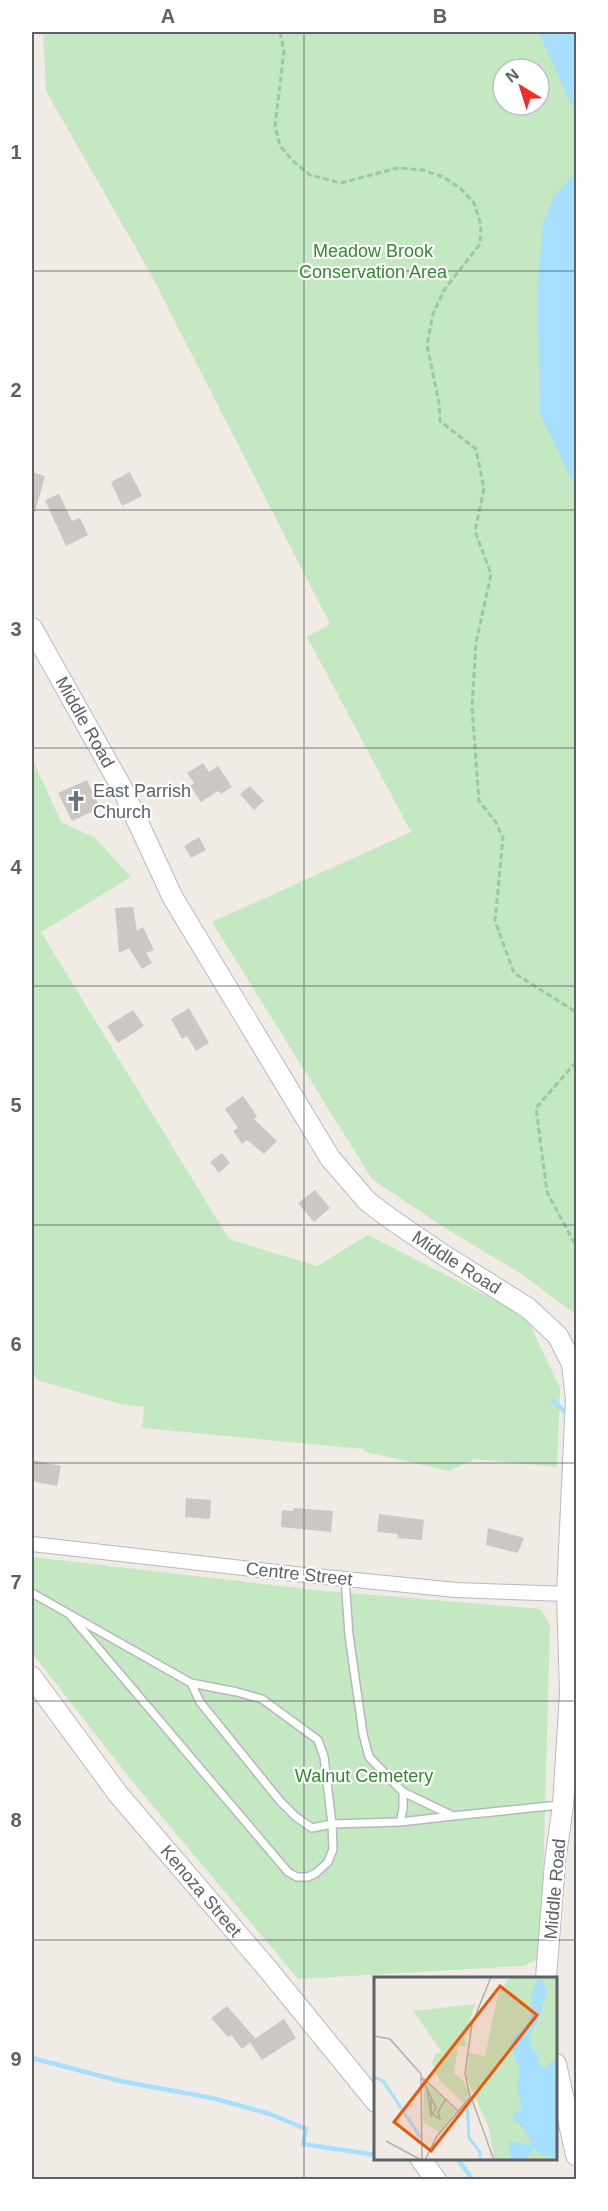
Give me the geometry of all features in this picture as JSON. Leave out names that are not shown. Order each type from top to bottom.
[{"type":"street","name":"Middle Road","points":[[32,628],[122,788],[173,898],[330,1158],[367,1201],[442,1254],[528,1308],[570,1349],[575,1381],[576,1432],[567,1594],[570,1693],[563,1805],[555,1862],[546,1977]]},
{"type":"street","name":"Centre Street","points":[[32,1544],[456,1590],[567,1594]]},
{"type":"street","name":"Kenoza Street","points":[[32,1677],[118,1794],[266,1967],[374,2101]]},
{"type":"street","points":[[557,2073],[576,2155]]},
{"type":"street","points":[[421,2160],[436,2180]]},
{"type":"lane","points":[[345,1579],[363,1734],[369,1757],[403,1792],[453,1816]]},
{"type":"lane","points":[[32,1593],[191,1683],[262,1699],[318,1740],[324,1756],[332,1824],[333,1849],[328,1862],[308,1877],[288,1872],[70,1615]]},
{"type":"lane","points":[[191,1683],[200,1702],[211,1717],[288,1809],[312,1828],[332,1824],[400,1822],[563,1805]]},
{"type":"lane","points":[[400,1822],[403,1792]]},
{"type":"path","points":[[280,32],[284,51],[275,126],[279,146],[294,162],[310,176],[341,183],[397,168],[423,170],[443,177],[461,189],[474,203],[481,225],[480,244],[444,290],[433,314],[427,345],[439,403],[440,421],[476,449],[484,489],[475,531],[491,574],[476,643],[472,707],[478,801],[495,821],[503,838],[495,921],[514,973],[576,1012]]},
{"type":"path","points":[[576,1062],[536,1108],[547,1192],[576,1246]]},
{"type":"green space","name":"Meadow Brook Conservation Area","points":[[43,32],[576,32],[576,1315],[520,1273],[450,1231],[372,1179],[212,922],[411,832],[307,637],[330,624],[149,271],[46,91]]},
{"type":"green space","points":[[32,758],[61,822],[94,837],[131,877],[41,932],[229,1239],[317,1266],[368,1235],[526,1316],[560,1388],[557,1467],[475,1459],[449,1471],[366,1452],[363,1449],[142,1428],[144,1407],[120,1404],[37,1380],[32,1371]]},
{"type":"green space","name":"Walnut Cemetery","points":[[32,1557],[315,1590],[541,1609],[550,1626],[541,1958],[523,1966],[298,1979],[132,1781],[32,1653]]},
{"type":"water","points":[[538,32],[576,32],[576,115],[551,57]]},
{"type":"water","points":[[576,173],[576,489],[540,414],[537,291],[543,223],[554,196]]},
{"type":"building","points":[[32,472],[45,476],[35,512],[32,511]]},
{"type":"building","points":[[130,472],[142,496],[122,506],[111,482]]},
{"type":"building","points":[[59,494],[72,521],[80,518],[88,535],[66,546],[45,500]]},
{"type":"building","points":[[203,763],[209,772],[218,766],[232,787],[221,794],[218,791],[201,802],[190,786],[194,783],[187,773]]},
{"type":"building","points":[[87,780],[100,808],[72,821],[58,793]]},
{"type":"building","points":[[250,786],[264,801],[254,810],[240,794]]},
{"type":"building","points":[[199,837],[206,850],[191,858],[184,846]]},
{"type":"building","points":[[133,907],[137,931],[143,927],[154,950],[146,953],[152,963],[142,969],[129,948],[119,953],[115,908]]},
{"type":"building","points":[[189,1008],[209,1043],[196,1051],[187,1036],[182,1039],[171,1019]]},
{"type":"building","points":[[133,1010],[144,1026],[118,1043],[107,1026]]},
{"type":"building","points":[[243,1096],[257,1116],[254,1119],[277,1141],[264,1154],[247,1140],[242,1144],[233,1131],[238,1128],[225,1109]]},
{"type":"building","points":[[222,1153],[230,1163],[219,1173],[210,1162]]},
{"type":"building","points":[[315,1190],[330,1208],[314,1222],[298,1203]]},
{"type":"building","points":[[32,1460],[61,1466],[57,1486],[32,1481]]},
{"type":"building","points":[[186,1498],[211,1500],[210,1519],[185,1517]]},
{"type":"building","points":[[293,1508],[333,1511],[331,1532],[281,1527],[282,1510],[293,1511]]},
{"type":"building","points":[[379,1514],[424,1520],[422,1540],[398,1538],[398,1534],[377,1532]]},
{"type":"building","points":[[488,1528],[524,1538],[518,1553],[486,1545]]},
{"type":"building","points":[[227,2006],[255,2038],[242,2049],[231,2035],[228,2037],[211,2018]]},
{"type":"building","points":[[284,2019],[296,2038],[262,2060],[250,2042]]},
{"type":"waterway","points":[[553,1401],[566,1413]]},
{"type":"waterway","points":[[32,2058],[120,2081],[212,2098],[270,2114],[306,2129],[303,2144],[374,2155]]},
{"type":"waterway","points":[[458,2160],[473,2180]]},
{"type":"place","name":"East Parrish Church","points":[[76,801]]}]
